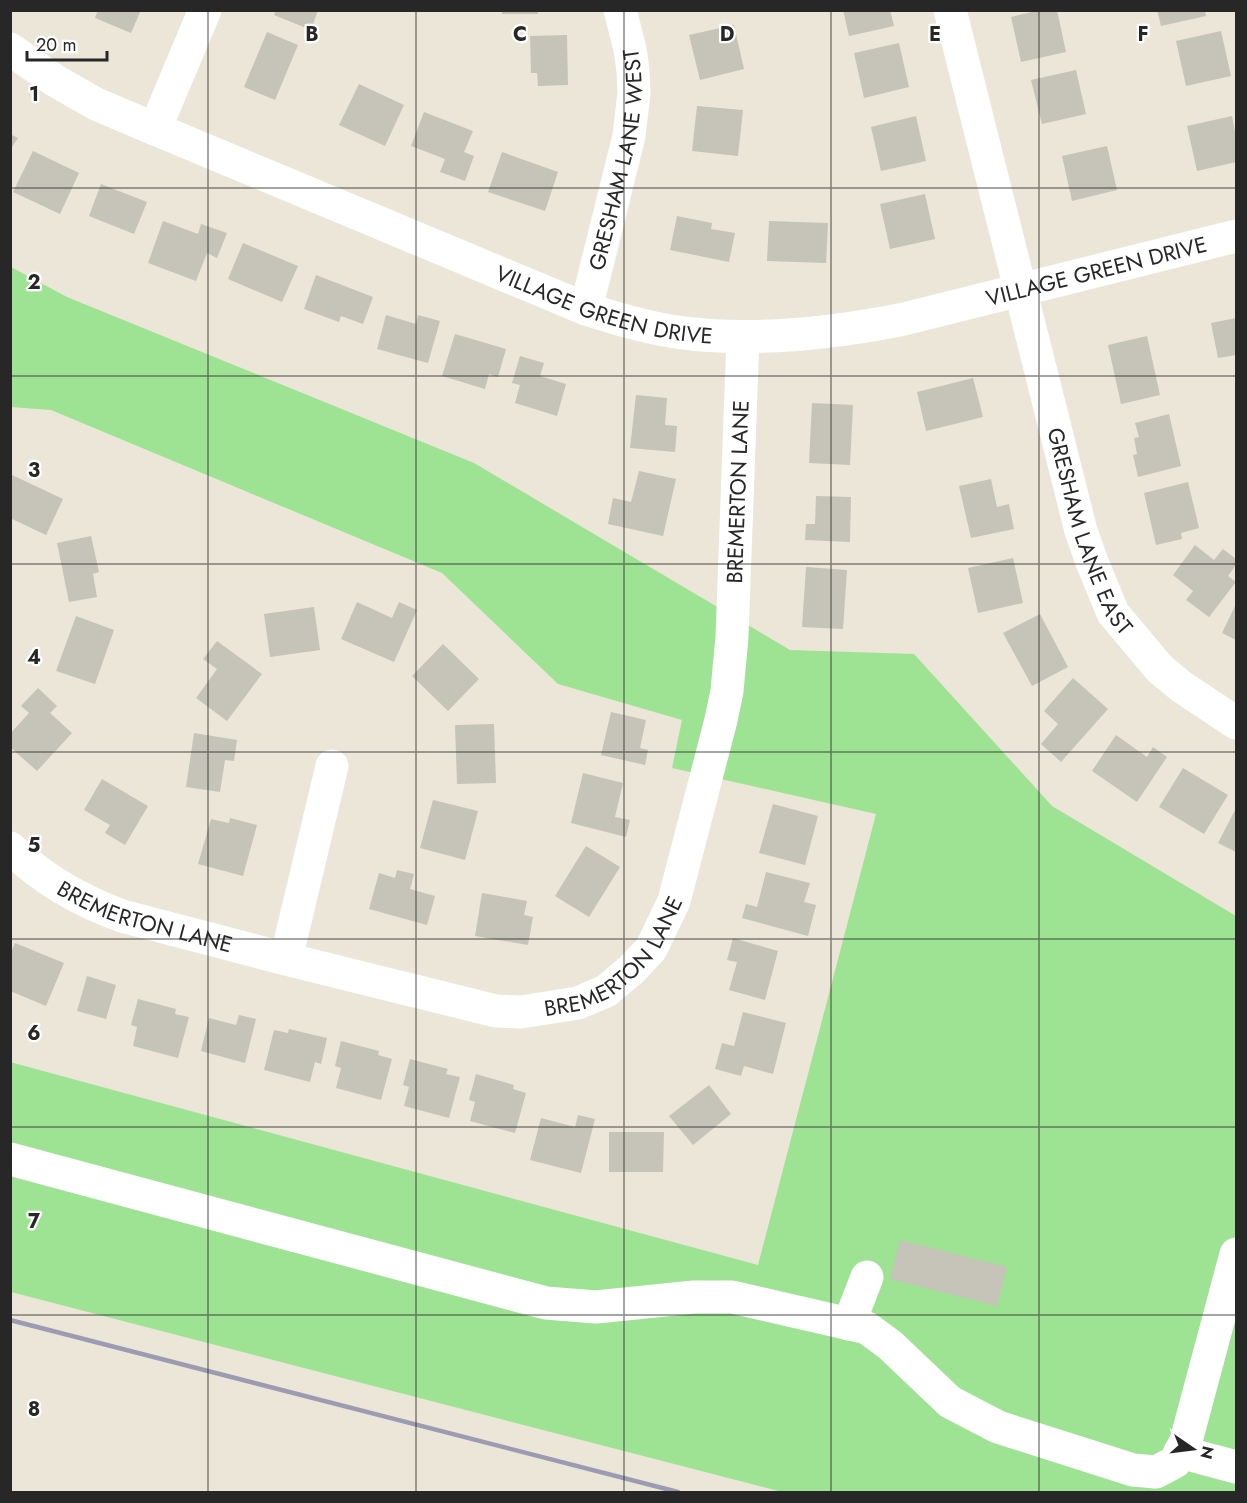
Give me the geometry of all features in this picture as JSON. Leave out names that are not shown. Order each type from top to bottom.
[{"type":"street","points":[[155,129],[205,10]]},
{"type":"street","name":"GRESHAM LANE WEST","points":[[586,309],[629,136],[633,104],[630,49],[620,10]]},
{"type":"street","points":[[950,10],[1020,290]]},
{"type":"street","name":"VILLAGE GREEN DRIVE","points":[[10,49],[54,80],[96,104],[155,129],[586,309],[631,323],[684,333],[743,337],[822,332],[867,326],[900,320],[1236,236]]},
{"type":"street","name":"GRESHAM LANE EAST","points":[[1020,290],[1081,531],[1113,613],[1160,669],[1182,687],[1236,723]]},
{"type":"street","name":"BREMERTON LANE","points":[[10,848],[47,879],[71,894],[122,916],[496,1011],[521,1012],[578,1004],[606,991],[632,970],[651,949],[674,901],[721,720],[727,691],[732,637],[743,337]]},
{"type":"street","points":[[286,959],[332,766]]},
{"type":"street","points":[[10,1159],[546,1303],[596,1307],[694,1297],[732,1297],[867,1328],[890,1345],[950,1402],[998,1427],[1133,1470],[1156,1472],[1175,1462],[1186,1441],[1236,1254]]},
{"type":"street","points":[[849,1324],[867,1277]]},
{"type":"street","points":[[1180,1452],[1236,1467]]},
{"type":"green space","points":[[11,267],[67,297],[474,463],[790,650],[914,654],[1052,806],[1236,916],[1236,1492],[782,1492],[11,1292],[10,1062],[758,1265],[876,814],[672,768],[682,720],[558,684],[442,573],[51,410],[11,407]]},
{"type":"building","points":[[98,10],[141,10],[131,33],[95,18]]},
{"type":"building","points":[[276,10],[318,10],[311,30],[274,15]]},
{"type":"building","points":[[502,10],[538,10],[538,14],[502,14]]},
{"type":"building","points":[[843,10],[890,10],[894,26],[849,36]]},
{"type":"building","points":[[1040,10],[1057,10],[1066,52],[1021,62],[1011,17]]},
{"type":"building","points":[[1157,10],[1205,10],[1206,16],[1161,26]]},
{"type":"building","points":[[734,25],[744,69],[700,80],[689,35]]},
{"type":"building","points":[[1221,31],[1231,76],[1186,86],[1176,41]]},
{"type":"building","points":[[267,32],[298,45],[275,100],[244,87]]},
{"type":"building","points":[[567,35],[568,85],[538,86],[537,73],[531,73],[530,36]]},
{"type":"building","points":[[899,43],[909,87],[864,98],[854,53]]},
{"type":"building","points":[[1076,70],[1086,114],[1042,124],[1031,80]]},
{"type":"building","points":[[359,84],[404,105],[385,146],[339,125]]},
{"type":"building","points":[[697,106],[743,110],[738,156],[692,151]]},
{"type":"building","points":[[424,112],[473,131],[464,152],[474,156],[465,181],[440,172],[445,159],[411,146]]},
{"type":"building","points":[[916,116],[926,161],[881,171],[871,127]]},
{"type":"building","points":[[1232,116],[1236,137],[1236,162],[1197,171],[1187,126]]},
{"type":"building","points":[[10,134],[18,138],[10,150]]},
{"type":"building","points":[[1107,146],[1117,190],[1072,201],[1062,156]]},
{"type":"building","points":[[33,151],[79,173],[60,214],[13,192]]},
{"type":"building","points":[[502,152],[558,172],[545,211],[488,192]]},
{"type":"building","points":[[101,184],[147,202],[134,234],[89,216]]},
{"type":"building","points":[[925,194],[935,239],[890,249],[880,204]]},
{"type":"building","points":[[677,216],[712,223],[711,229],[735,233],[729,262],[670,250]]},
{"type":"building","points":[[163,221],[198,234],[201,224],[227,233],[217,258],[207,253],[196,281],[148,263]]},
{"type":"building","points":[[769,221],[828,223],[826,263],[767,261]]},
{"type":"building","points":[[243,243],[298,266],[282,302],[228,279]]},
{"type":"building","points":[[316,275],[373,297],[363,324],[341,316],[339,322],[304,309]]},
{"type":"building","points":[[386,315],[416,324],[418,315],[440,321],[428,363],[377,349]]},
{"type":"building","points":[[1236,318],[1236,355],[1218,358],[1211,323]]},
{"type":"building","points":[[455,334],[506,349],[498,377],[489,374],[485,389],[442,376]]},
{"type":"building","points":[[1147,336],[1160,395],[1121,404],[1108,345]]},
{"type":"building","points":[[520,356],[544,363],[540,376],[566,384],[557,416],[515,403],[520,385],[512,383]]},
{"type":"building","points":[[973,378],[983,417],[926,431],[917,392]]},
{"type":"building","points":[[636,395],[667,398],[665,425],[677,426],[675,452],[630,448]]},
{"type":"building","points":[[812,403],[853,405],[850,465],[809,463]]},
{"type":"building","points":[[1169,414],[1181,466],[1138,477],[1133,455],[1137,454],[1134,438],[1139,437],[1135,423]]},
{"type":"building","points":[[639,471],[676,479],[663,536],[608,524],[613,498],[631,502]]},
{"type":"building","points":[[10,474],[63,499],[46,535],[10,518]]},
{"type":"building","points":[[991,479],[997,507],[1009,504],[1014,529],[971,538],[959,486]]},
{"type":"building","points":[[1188,482],[1199,528],[1181,533],[1182,539],[1156,545],[1144,493]]},
{"type":"building","points":[[816,496],[851,497],[850,542],[805,540],[806,524],[815,524]]},
{"type":"building","points":[[91,536],[99,572],[93,574],[97,597],[69,602],[57,543]]},
{"type":"building","points":[[1195,545],[1214,560],[1223,549],[1236,559],[1236,565],[1228,576],[1236,582],[1209,617],[1186,600],[1193,591],[1173,575]]},
{"type":"building","points":[[1013,558],[1023,603],[978,613],[968,568]]},
{"type":"building","points":[[806,567],[847,570],[843,629],[802,627]]},
{"type":"building","points":[[357,602],[392,618],[399,602],[417,610],[394,662],[341,639]]},
{"type":"building","points":[[1236,604],[1236,640],[1222,633]]},
{"type":"building","points":[[314,607],[320,650],[270,657],[264,614]]},
{"type":"building","points":[[1040,614],[1068,667],[1032,686],[1003,633]]},
{"type":"building","points":[[76,616],[114,630],[95,684],[56,671]]},
{"type":"building","points":[[217,641],[262,674],[227,721],[196,698],[217,669],[203,659]]},
{"type":"building","points":[[443,644],[479,679],[448,711],[412,676]]},
{"type":"building","points":[[1073,678],[1108,709],[1061,762],[1041,744],[1058,724],[1044,711]]},
{"type":"building","points":[[38,688],[57,706],[50,713],[72,733],[37,771],[10,747],[10,734],[29,713],[21,706]]},
{"type":"building","points":[[611,712],[646,720],[640,748],[648,750],[645,765],[601,755]]},
{"type":"building","points":[[494,724],[496,783],[457,784],[455,725]]},
{"type":"building","points":[[194,733],[237,740],[234,761],[225,760],[220,792],[186,787]]},
{"type":"building","points":[[1116,735],[1147,757],[1153,747],[1167,757],[1137,802],[1092,771]]},
{"type":"building","points":[[1183,768],[1228,795],[1204,834],[1159,807]]},
{"type":"building","points":[[583,773],[623,783],[615,817],[630,820],[626,837],[571,823]]},
{"type":"building","points":[[102,779],[148,806],[125,845],[105,833],[110,825],[84,810]]},
{"type":"building","points":[[433,800],[478,811],[465,860],[420,848]]},
{"type":"building","points":[[773,804],[818,816],[805,865],[759,853]]},
{"type":"building","points":[[1236,808],[1236,852],[1218,843]]},
{"type":"building","points":[[230,818],[257,825],[243,876],[198,864],[211,819],[229,823]]},
{"type":"building","points":[[586,846],[620,867],[589,917],[555,896]]},
{"type":"building","points":[[397,870],[414,874],[410,889],[435,896],[427,925],[369,909],[379,873],[395,878]]},
{"type":"building","points":[[766,872],[810,883],[804,902],[816,905],[808,936],[742,918],[746,904],[757,907]]},
{"type":"building","points":[[482,893],[527,901],[524,915],[533,917],[528,945],[475,936]]},
{"type":"building","points":[[733,938],[778,951],[765,1000],[729,990],[737,962],[727,960]]},
{"type":"building","points":[[15,943],[64,963],[46,1006],[10,991],[10,955]]},
{"type":"building","points":[[87,976],[116,985],[106,1019],[77,1011]]},
{"type":"building","points":[[138,999],[176,1009],[175,1014],[189,1017],[178,1058],[133,1046],[137,1027],[131,1025]]},
{"type":"building","points":[[743,1012],[786,1023],[773,1074],[744,1066],[741,1076],[715,1069],[722,1043],[734,1046]]},
{"type":"building","points":[[239,1015],[256,1019],[245,1063],[201,1051],[209,1018],[236,1025]]},
{"type":"building","points":[[289,1029],[327,1038],[321,1064],[315,1062],[310,1082],[264,1070],[274,1030],[288,1033]]},
{"type":"building","points":[[341,1041],[379,1051],[378,1055],[392,1059],[381,1100],[336,1088],[341,1068],[335,1066]]},
{"type":"building","points":[[410,1059],[448,1069],[446,1074],[460,1077],[449,1118],[404,1106],[409,1087],[403,1085]]},
{"type":"building","points":[[476,1074],[514,1085],[513,1089],[526,1093],[515,1133],[470,1121],[475,1102],[469,1100]]},
{"type":"building","points":[[709,1085],[731,1114],[693,1145],[669,1116]]},
{"type":"building","points":[[578,1115],[595,1119],[581,1173],[530,1160],[541,1118],[575,1127]]},
{"type":"building","points":[[609,1132],[664,1132],[663,1172],[609,1172]]},
{"type":"building","points":[[900,1240],[1007,1267],[997,1306],[890,1279]]},
{"type":"railway","points":[[10,1320],[678,1492]]}]
